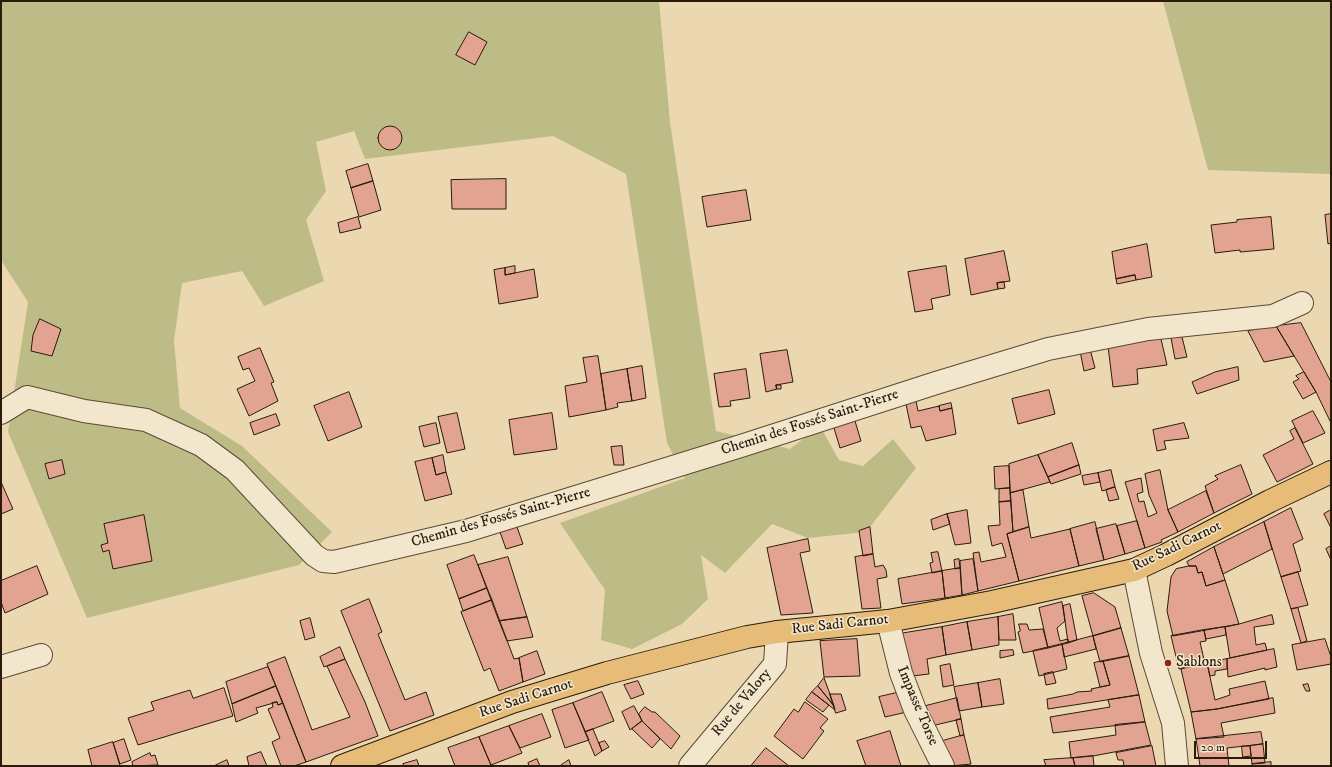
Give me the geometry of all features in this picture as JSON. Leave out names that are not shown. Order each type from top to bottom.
[{"type":"main road","name":"Rue Sadi Carnot","points":[[342,766],[512,702],[607,673],[747,637],[777,632],[888,621],[992,602],[1134,570],[1270,501],[1331,472]]},
{"type":"street","name":"Chemin des Fossés Saint-Pierre","points":[[1,413],[27,397],[84,411],[146,420],[201,445],[235,470],[314,555],[323,561],[334,562],[466,531],[1048,349],[1148,329],[1273,316],[1302,303]]},
{"type":"street","points":[[1134,570],[1151,653],[1173,722],[1177,766]]},
{"type":"street","name":"Impasse Torse","points":[[888,621],[901,673],[915,710],[943,766]]},
{"type":"street","name":"Rue de Valory","points":[[690,766],[774,664],[777,632]]},
{"type":"street","points":[[1,667],[41,655]]},
{"type":"shaded area","points":[[1,1],[659,1],[670,122],[716,431],[790,449],[820,426],[839,460],[863,466],[893,439],[916,468],[866,532],[808,538],[772,524],[725,573],[701,555],[708,599],[682,624],[632,649],[601,640],[605,590],[560,523],[685,478],[667,443],[626,174],[553,136],[365,159],[354,131],[316,142],[326,191],[306,220],[324,281],[264,306],[242,271],[182,283],[174,341],[180,408],[242,446],[332,532],[299,565],[87,618],[8,432],[28,302],[1,260]]},
{"type":"shaded area","points":[[1163,1],[1331,1],[1331,174],[1208,170]]},
{"type":"building","points":[[469,32],[487,42],[475,65],[456,55]]},
{"type":"building","points":[[390,126],[399,129],[402,138],[399,147],[390,150],[381,147],[378,138],[381,129]]},
{"type":"building","points":[[368,164],[373,181],[351,188],[346,171]]},
{"type":"building","points":[[506,179],[506,209],[452,209],[451,180]]},
{"type":"building","points":[[373,181],[381,210],[359,217],[351,188]]},
{"type":"building","points":[[746,190],[751,220],[707,227],[702,197]]},
{"type":"building","points":[[1331,214],[1331,243],[1328,244],[1325,215]]},
{"type":"building","points":[[358,217],[361,228],[340,233],[338,223]]},
{"type":"building","points":[[1271,217],[1274,249],[1240,252],[1240,250],[1215,253],[1211,225],[1237,222],[1237,220]]},
{"type":"building","points":[[1147,244],[1152,277],[1136,280],[1135,275],[1116,279],[1112,252]]},
{"type":"building","points":[[1004,251],[1010,281],[997,283],[998,289],[971,295],[965,259]]},
{"type":"building","points":[[515,266],[515,273],[505,275],[505,268]]},
{"type":"building","points":[[946,266],[950,295],[931,299],[933,309],[915,312],[908,272]]},
{"type":"building","points":[[505,268],[505,275],[534,269],[538,297],[499,304],[494,270]]},
{"type":"building","points":[[1135,275],[1136,280],[1117,284],[1116,279]]},
{"type":"building","points":[[1004,282],[1005,288],[998,289],[997,283]]},
{"type":"building","points":[[40,319],[61,329],[52,356],[31,351],[33,335]]},
{"type":"building","points":[[1301,323],[1331,382],[1331,423],[1316,392],[1276,326]]},
{"type":"building","points":[[1276,326],[1294,356],[1264,362],[1248,331]]},
{"type":"building","points":[[1182,337],[1187,357],[1175,359],[1171,338]]},
{"type":"building","points":[[1161,339],[1167,365],[1137,369],[1138,384],[1113,387],[1108,346]]},
{"type":"building","points":[[260,348],[274,382],[271,383],[278,401],[249,416],[237,389],[255,381],[249,368],[243,370],[238,357]]},
{"type":"building","points":[[1090,349],[1095,368],[1084,371],[1080,351]]},
{"type":"building","points":[[787,350],[793,382],[776,385],[777,389],[766,392],[760,354]]},
{"type":"building","points":[[598,356],[606,410],[569,417],[565,386],[587,382],[583,358]]},
{"type":"building","points":[[642,366],[646,398],[632,401],[627,369]]},
{"type":"building","points":[[1238,367],[1239,380],[1197,394],[1192,382],[1215,372]]},
{"type":"building","points":[[627,369],[632,401],[617,403],[618,407],[606,410],[601,374]]},
{"type":"building","points":[[746,369],[750,398],[730,401],[731,406],[719,407],[714,374]]},
{"type":"building","points":[[1304,372],[1316,392],[1303,399],[1293,382],[1299,379],[1296,376]]},
{"type":"building","points":[[776,385],[781,385],[781,389],[777,389]]},
{"type":"building","points":[[1049,390],[1055,414],[1018,424],[1012,399]]},
{"type":"building","points":[[349,392],[362,427],[328,441],[314,406]]},
{"type":"building","points":[[916,401],[918,411],[939,406],[940,411],[952,408],[956,434],[926,441],[921,426],[911,428],[906,404]]},
{"type":"building","points":[[951,403],[952,408],[940,411],[939,406]]},
{"type":"building","points":[[1313,411],[1325,433],[1303,443],[1292,421]]},
{"type":"building","points":[[457,413],[465,449],[447,453],[438,417]]},
{"type":"building","points":[[552,413],[557,449],[514,455],[509,420]]},
{"type":"building","points":[[276,414],[280,425],[254,435],[250,423]]},
{"type":"building","points":[[855,421],[861,441],[840,448],[834,428]]},
{"type":"building","points":[[436,423],[440,443],[424,447],[419,427]]},
{"type":"building","points":[[1184,423],[1189,438],[1164,441],[1166,449],[1157,451],[1153,430]]},
{"type":"building","points":[[1295,428],[1313,464],[1277,482],[1263,455],[1294,439],[1290,431]]},
{"type":"building","points":[[1072,443],[1079,465],[1048,477],[1038,455]]},
{"type":"building","points":[[622,446],[624,465],[614,465],[611,447]]},
{"type":"building","points":[[443,455],[446,472],[436,475],[432,458]]},
{"type":"building","points":[[1038,455],[1050,482],[1010,493],[1009,464]]},
{"type":"building","points":[[432,458],[436,475],[446,472],[452,494],[425,501],[415,462]]},
{"type":"building","points":[[62,460],[65,474],[49,479],[45,464]]},
{"type":"building","points":[[1079,465],[1081,474],[1051,484],[1048,477]]},
{"type":"building","points":[[1241,465],[1252,494],[1214,513],[1205,486],[1218,479],[1215,476]]},
{"type":"building","points":[[1009,466],[1010,488],[995,489],[994,467]]},
{"type":"building","points":[[1111,470],[1115,487],[1102,491],[1098,473]]},
{"type":"building","points":[[1160,470],[1168,510],[1178,532],[1161,540],[1162,542],[1145,548],[1125,482],[1141,478],[1143,492],[1137,494],[1139,502],[1144,501],[1148,517],[1157,513],[1149,495],[1145,474]]},
{"type":"building","points":[[1098,473],[1100,482],[1084,485],[1082,476]]},
{"type":"building","points":[[1,482],[13,509],[1,514]]},
{"type":"building","points":[[1115,487],[1119,499],[1109,501],[1106,490]]},
{"type":"building","points":[[1010,488],[1011,501],[999,502],[999,489]]},
{"type":"building","points":[[1023,490],[1029,527],[1013,532],[1010,493]]},
{"type":"building","points":[[1206,491],[1214,513],[1178,532],[1168,510]]},
{"type":"building","points":[[1011,501],[1013,532],[1007,534],[1019,581],[978,591],[973,553],[979,552],[981,562],[1006,557],[1002,543],[992,546],[988,526],[1000,525],[999,502]]},
{"type":"building","points":[[1291,508],[1303,539],[1293,544],[1301,571],[1281,577],[1264,522]]},
{"type":"building","points":[[967,510],[971,543],[955,545],[947,514]]},
{"type":"building","points":[[1331,510],[1331,528],[1324,514]]},
{"type":"building","points":[[947,514],[950,524],[933,530],[931,520]]},
{"type":"building","points":[[144,515],[152,561],[113,569],[109,550],[103,552],[101,545],[108,543],[104,524]]},
{"type":"building","points":[[1137,521],[1145,548],[1125,554],[1117,526]]},
{"type":"building","points":[[1095,522],[1104,560],[1079,566],[1070,529]]},
{"type":"building","points":[[1264,522],[1272,549],[1223,574],[1214,547]]},
{"type":"building","points":[[1116,524],[1125,554],[1104,560],[1096,529]]},
{"type":"building","points":[[517,527],[523,544],[506,549],[500,532]]},
{"type":"building","points":[[870,527],[873,554],[863,556],[859,531]]},
{"type":"building","points":[[1029,527],[1031,538],[1070,529],[1079,566],[1019,581],[1007,534]]},
{"type":"building","points":[[808,539],[810,551],[800,553],[813,613],[781,615],[767,548]]},
{"type":"building","points":[[1331,546],[1331,560],[1326,549]]},
{"type":"building","points":[[1214,547],[1225,580],[1206,586],[1202,572],[1198,573],[1196,566],[1189,566],[1187,562]]},
{"type":"building","points":[[938,552],[942,571],[932,573],[930,563],[933,562],[931,553]]},
{"type":"building","points":[[873,554],[875,567],[883,565],[886,570],[887,577],[877,579],[881,608],[862,609],[855,557]]},
{"type":"building","points":[[474,555],[487,588],[459,599],[447,565]]},
{"type":"building","points":[[508,557],[527,617],[499,621],[478,565]]},
{"type":"building","points":[[959,559],[960,568],[955,569],[954,560]]},
{"type":"building","points":[[973,559],[978,591],[962,595],[960,561]]},
{"type":"building","points":[[37,566],[48,594],[5,613],[1,602],[1,581]]},
{"type":"building","points":[[1196,566],[1198,573],[1202,572],[1206,586],[1225,580],[1239,624],[1173,636],[1167,611],[1171,577],[1176,569]]},
{"type":"building","points":[[960,568],[962,595],[945,598],[942,571]]},
{"type":"building","points":[[942,571],[945,598],[902,604],[898,579]]},
{"type":"building","points":[[1298,572],[1308,605],[1291,609],[1281,577]]},
{"type":"building","points":[[487,588],[492,600],[463,611],[459,599]]},
{"type":"building","points":[[1094,593],[1115,607],[1121,628],[1093,636],[1082,596]]},
{"type":"building","points":[[369,599],[382,632],[378,634],[405,700],[426,692],[434,715],[390,731],[341,611]]},
{"type":"building","points":[[492,600],[514,659],[519,658],[523,682],[499,691],[490,668],[484,671],[461,612]]},
{"type":"building","points":[[1062,602],[1065,621],[1057,628],[1060,641],[1068,639],[1068,643],[1048,648],[1039,608]]},
{"type":"building","points":[[1070,604],[1077,640],[1068,643],[1063,606]]},
{"type":"building","points":[[1298,608],[1307,641],[1301,643],[1291,609]]},
{"type":"building","points":[[1013,614],[1016,640],[999,640],[998,617]]},
{"type":"building","points":[[1272,615],[1274,624],[1254,627],[1256,645],[1265,643],[1267,650],[1230,658],[1225,627]]},
{"type":"building","points":[[527,617],[533,637],[507,641],[499,621]]},
{"type":"building","points":[[998,617],[999,645],[972,650],[967,622]]},
{"type":"building","points":[[310,618],[315,637],[305,640],[300,621]]},
{"type":"building","points":[[967,622],[972,650],[946,655],[942,627]]},
{"type":"building","points":[[1019,624],[1027,624],[1029,630],[1043,629],[1048,648],[1023,653],[1018,632],[1020,631]]},
{"type":"building","points":[[942,627],[946,655],[927,659],[929,674],[912,676],[899,634]]},
{"type":"building","points":[[1225,627],[1226,635],[1206,639],[1204,630]]},
{"type":"building","points":[[1121,628],[1129,656],[1100,662],[1093,636]]},
{"type":"building","points":[[1204,630],[1206,641],[1200,642],[1205,664],[1179,669],[1171,636]]},
{"type":"building","points":[[1093,636],[1096,649],[1064,657],[1062,644]]},
{"type":"building","points":[[857,639],[860,676],[824,677],[820,641]]},
{"type":"building","points":[[1325,639],[1331,657],[1331,664],[1297,670],[1292,645]]},
{"type":"building","points":[[1062,644],[1067,669],[1039,676],[1033,651]]},
{"type":"building","points":[[340,647],[345,659],[324,667],[320,657]]},
{"type":"building","points":[[1274,649],[1277,667],[1265,670],[1265,668],[1228,677],[1227,659]]},
{"type":"building","points":[[1013,650],[1014,655],[1000,658],[1000,651]]},
{"type":"building","points":[[537,651],[545,674],[523,682],[519,658]]},
{"type":"building","points":[[1129,656],[1139,695],[1048,709],[1047,699],[1077,692],[1092,691],[1091,689],[1110,685],[1103,661]]},
{"type":"building","points":[[285,657],[312,730],[350,717],[327,666],[345,659],[365,702],[378,736],[306,762],[267,664]]},
{"type":"building","points":[[1227,659],[1227,669],[1215,671],[1215,675],[1210,676],[1207,663]]},
{"type":"building","points":[[1103,661],[1110,685],[1100,687],[1094,663]]},
{"type":"building","points":[[1207,663],[1215,700],[1230,695],[1229,689],[1265,681],[1269,699],[1217,709],[1191,712],[1181,669]]},
{"type":"building","points":[[950,664],[954,685],[943,687],[940,666]]},
{"type":"building","points":[[268,667],[276,686],[232,704],[226,682]]},
{"type":"building","points":[[1053,672],[1056,683],[1046,685],[1044,674]]},
{"type":"building","points":[[824,678],[830,694],[834,706],[818,686]]},
{"type":"building","points":[[1000,679],[1004,704],[982,707],[978,683]]},
{"type":"building","points":[[638,681],[644,694],[631,699],[624,685]]},
{"type":"building","points":[[978,683],[982,707],[959,711],[954,687]]},
{"type":"building","points":[[1308,684],[1310,691],[1306,691],[1303,685]]},
{"type":"building","points":[[276,686],[283,703],[278,705],[277,702],[256,708],[258,713],[236,722],[232,704]]},
{"type":"building","points":[[818,686],[834,706],[835,710],[812,692]]},
{"type":"building","points":[[224,688],[233,716],[138,745],[128,718],[154,710],[151,702],[190,690],[193,698]]},
{"type":"building","points":[[602,692],[614,721],[585,732],[573,703]]},
{"type":"building","points":[[812,692],[829,705],[823,712],[806,700]]},
{"type":"building","points":[[901,692],[907,712],[885,717],[879,697]]},
{"type":"building","points":[[830,694],[841,694],[846,710],[836,713]]},
{"type":"building","points":[[1139,695],[1145,722],[1053,733],[1050,717],[1110,707],[1108,700]]},
{"type":"building","points":[[957,698],[961,719],[931,726],[922,707]]},
{"type":"building","points":[[1273,698],[1275,713],[1221,723],[1224,737],[1196,739],[1191,712],[1217,709]]},
{"type":"building","points":[[277,702],[278,705],[283,703],[306,762],[294,766],[281,766],[272,742],[280,738],[268,709],[273,707],[272,703]]},
{"type":"building","points":[[805,702],[828,719],[820,728],[824,731],[803,759],[774,736],[794,709],[798,712]]},
{"type":"building","points":[[573,703],[589,740],[565,748],[552,710]]},
{"type":"building","points":[[634,706],[642,721],[630,730],[622,712]]},
{"type":"building","points":[[645,707],[652,712],[655,712],[680,736],[671,749],[642,721],[639,714]]},
{"type":"building","points":[[542,714],[551,737],[520,748],[509,726]]},
{"type":"building","points":[[961,719],[964,735],[960,736],[956,720]]},
{"type":"building","points":[[642,721],[660,739],[652,748],[632,729]]},
{"type":"building","points":[[1145,722],[1151,745],[1093,756],[1071,758],[1069,742],[1116,735],[1115,725]]},
{"type":"building","points":[[509,726],[522,753],[491,765],[479,737]]},
{"type":"building","points":[[593,729],[602,751],[595,756],[585,732]]},
{"type":"building","points":[[890,731],[901,766],[866,766],[857,741]]},
{"type":"building","points":[[1261,732],[1263,744],[1227,748],[1229,766],[1200,766],[1196,739]]},
{"type":"building","points":[[964,735],[971,764],[951,766],[939,742]]},
{"type":"building","points":[[479,737],[491,765],[455,766],[448,748]]},
{"type":"building","points":[[124,739],[131,760],[120,764],[113,743]]},
{"type":"building","points":[[605,741],[609,747],[602,751],[599,743]]},
{"type":"building","points":[[113,742],[120,766],[92,766],[88,750]]},
{"type":"building","points":[[1263,744],[1265,763],[1252,764],[1250,746]]},
{"type":"building","points":[[1152,746],[1156,766],[1124,766],[1123,760],[1118,760],[1116,753]]},
{"type":"building","points":[[1242,746],[1250,746],[1251,756],[1243,757]]},
{"type":"building","points":[[766,748],[789,766],[751,766]]},
{"type":"building","points":[[261,752],[267,766],[249,766],[247,757]]},
{"type":"building","points":[[150,753],[151,756],[155,755],[158,765],[133,766],[132,762]]},
{"type":"building","points":[[1093,756],[1094,766],[1075,766],[1073,758]]},
{"type":"building","points":[[1073,758],[1075,766],[1046,766],[1044,760]]},
{"type":"building","points":[[537,759],[540,766],[529,766],[528,763]]},
{"type":"building","points":[[227,760],[229,766],[214,766]]},
{"type":"building","points":[[417,760],[419,766],[404,766],[403,764]]},
{"type":"building","points":[[569,760],[571,766],[560,766]]},
{"type":"building","points":[[1271,762],[1271,766],[1252,766],[1252,764]]},
{"type":"place","name":"Sablons","points":[[1168,663]]}]
